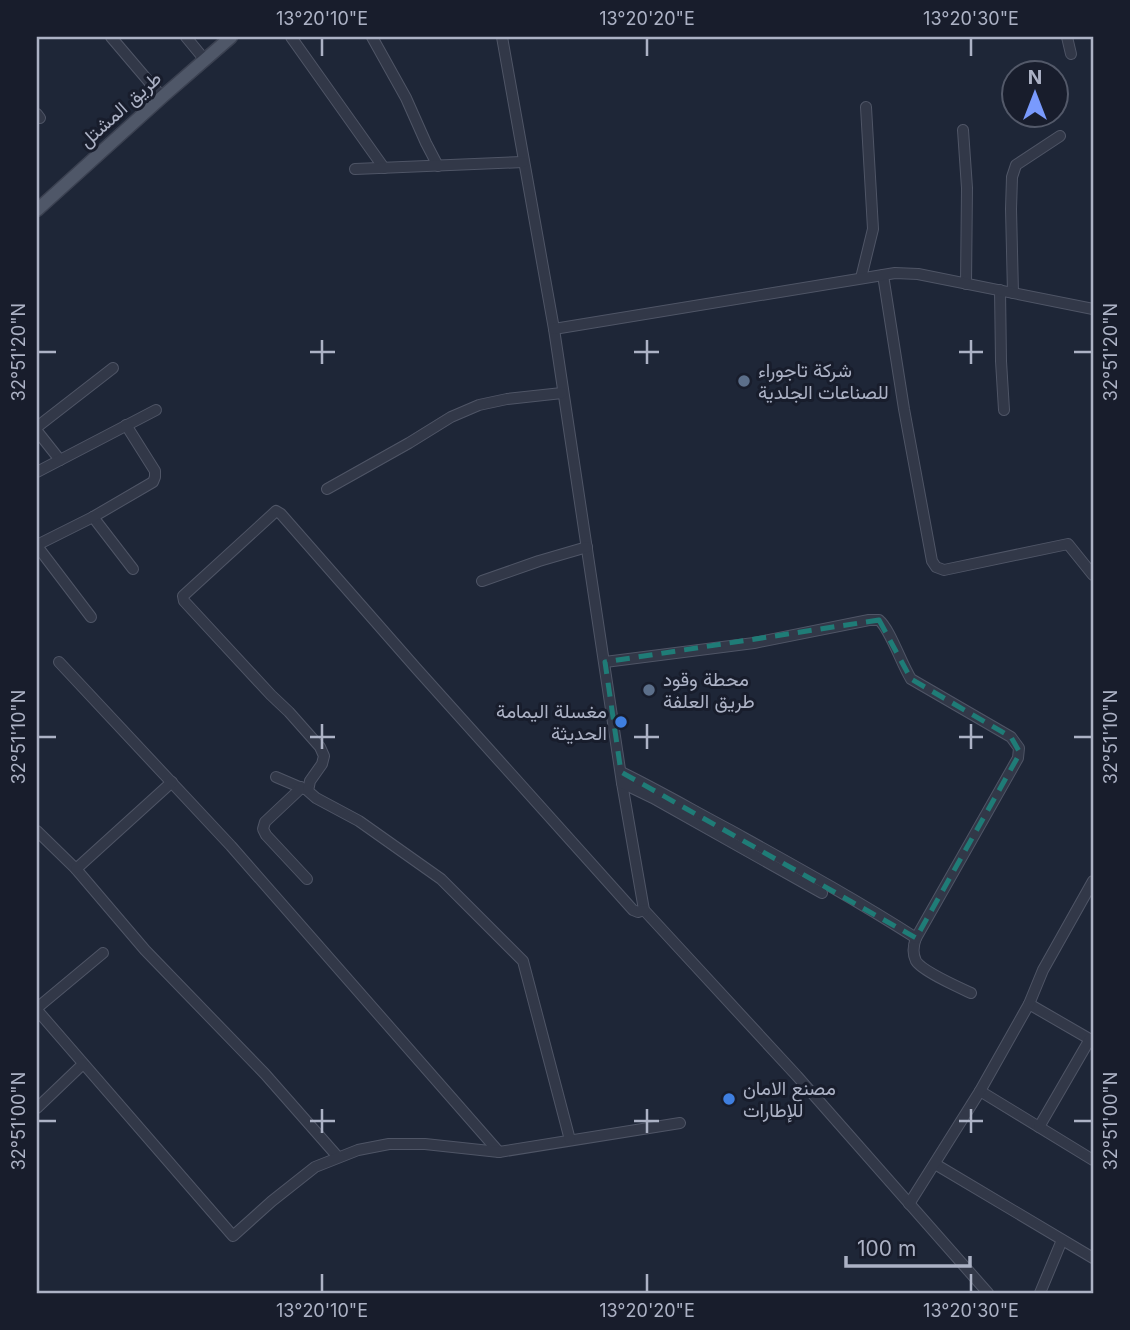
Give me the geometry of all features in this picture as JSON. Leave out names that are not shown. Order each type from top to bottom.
[{"type":"main road","name":"طريق المشتل","points":[[37,210],[231,37]]},
{"type":"street","points":[[111,37],[162,97]]},
{"type":"street","points":[[186,37],[205,60]]},
{"type":"street","points":[[291,37],[384,168]]},
{"type":"street","points":[[372,37],[406,98],[438,166]]},
{"type":"street","points":[[502,37],[554,329],[621,777],[645,910],[797,1076],[988,1293]]},
{"type":"street","points":[[1067,37],[1071,54]]},
{"type":"street","points":[[861,278],[873,229],[866,107]]},
{"type":"street","points":[[963,130],[967,188],[966,284]]},
{"type":"street","points":[[1013,293],[1013,171],[1016,165],[1060,136]]},
{"type":"street","points":[[355,169],[523,162]]},
{"type":"street","points":[[554,329],[895,273],[918,274],[1093,309]]},
{"type":"street","points":[[883,275],[906,422],[932,561],[936,567],[944,570],[1068,544],[1093,575]]},
{"type":"street","points":[[1000,290],[1004,410]]},
{"type":"street","points":[[60,460],[37,429],[113,368]]},
{"type":"street","points":[[327,489],[452,417],[479,405],[562,393]]},
{"type":"street","points":[[37,472],[156,410]]},
{"type":"street","points":[[91,617],[37,546],[153,482],[155,471],[126,425]]},
{"type":"street","points":[[307,879],[263,829],[265,822],[298,791],[304,789],[322,764],[324,756],[320,747],[184,601],[183,596],[276,511],[286,519],[633,910],[645,910]]},
{"type":"street","points":[[93,517],[132,569]]},
{"type":"street","points":[[482,581],[587,547]]},
{"type":"street","points":[[605,662],[754,643],[869,620],[882,621],[911,679],[1011,737],[1020,753],[916,938],[913,951],[920,967],[971,993]]},
{"type":"street","points":[[59,662],[231,846],[499,1152]]},
{"type":"street","points":[[276,777],[304,789],[359,821],[441,879],[523,961],[570,1140]]},
{"type":"street","points":[[621,777],[653,798],[822,893]]},
{"type":"street","points":[[621,777],[663,793],[807,872],[916,938]]},
{"type":"street","points":[[76,869],[172,782]]},
{"type":"street","points":[[37,831],[76,869],[145,950],[265,1074],[338,1157]]},
{"type":"street","points":[[909,1204],[980,1091],[1093,881]]},
{"type":"street","points":[[103,953],[37,1009],[233,1236],[315,1167],[358,1150],[389,1144],[425,1144],[499,1152],[680,1123]]},
{"type":"street","points":[[1029,1004],[1092,1040],[1039,1128]]},
{"type":"street","points":[[37,1108],[83,1063]]},
{"type":"street","points":[[980,1091],[1093,1160]]},
{"type":"street","points":[[935,1164],[1093,1258]]},
{"type":"street","points":[[1040,1293],[1062,1240]]},
{"type":"highlighted area","points":[[879,620],[911,679],[1011,737],[1020,753],[916,938],[621,772],[605,662]]},
{"type":"place","name":"شركة تاجوراء للصناعات الجلدية","points":[[744,381]]},
{"type":"place","name":"محطة وقود طريق العلفة","points":[[649,690]]},
{"type":"place","name":"مغسلة اليمامة الحديثة","points":[[621,722]]},
{"type":"place","name":"مصنع الامان للإطارات","points":[[729,1099]]}]
